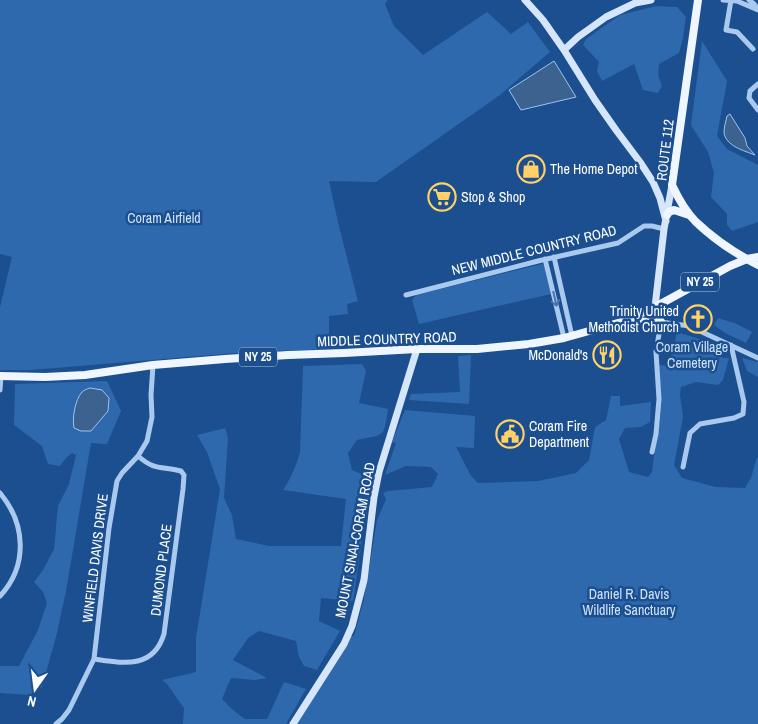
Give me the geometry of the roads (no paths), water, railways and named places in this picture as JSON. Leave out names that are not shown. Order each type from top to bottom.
[{"type":"main road","points":[[525,0],[543,20],[595,100],[653,182],[666,218]]},
{"type":"main road","points":[[564,50],[578,37],[606,17],[635,3],[651,0]]},
{"type":"main road","name":"ROUTE 112","points":[[698,0],[672,185],[682,204],[695,221],[722,242],[758,265]]},
{"type":"main road","points":[[655,307],[664,229],[672,185]]},
{"type":"main road","points":[[666,218],[669,212],[674,210],[691,216]]},
{"type":"main road","name":"MIDDLE COUNTRY ROAD","points":[[1,376],[45,377],[85,375],[225,359],[417,349],[477,349],[531,344],[572,336],[627,320],[730,266],[758,257]]},
{"type":"main road","points":[[627,320],[661,322]]},
{"type":"main road","name":"MOUNT SINAI-CORAM ROAD","points":[[293,724],[344,644],[352,626],[364,580],[374,497],[379,472],[417,349]]},
{"type":"street","points":[[723,0],[737,1],[758,9]]},
{"type":"street","points":[[731,0],[726,30],[737,32],[752,49]]},
{"type":"street","points":[[749,0],[758,9]]},
{"type":"street","points":[[758,84],[750,91],[749,98],[758,110]]},
{"type":"street","name":"NEW MIDDLE COUNTRY ROAD","points":[[406,295],[545,259],[618,243],[644,226],[664,229]]},
{"type":"street","points":[[554,257],[572,336]]},
{"type":"street","points":[[545,259],[564,338]]},
{"type":"street","points":[[655,307],[657,317],[661,322],[689,326],[758,358]]},
{"type":"street","points":[[652,452],[656,434],[659,398],[656,352],[661,322]]},
{"type":"street","points":[[684,467],[690,433],[700,424],[734,418],[743,414],[744,402],[731,345]]},
{"type":"street","name":"WINFIELD DAVIS DRIVE","points":[[56,724],[69,710],[94,659],[116,481],[138,456],[147,441],[152,417],[152,366]]},
{"type":"street","points":[[0,390],[1,376]]},
{"type":"street","name":"DUMOND PLACE","points":[[94,659],[124,663],[143,660],[158,648],[164,634],[184,475],[181,471],[151,466],[138,456]]},
{"type":"street","points":[[0,493],[15,516],[21,547],[15,573],[0,596]]},
{"type":"place","name":"The Home Depot","points":[[531,169]]},
{"type":"place","name":"Stop & Shop","points":[[442,197]]},
{"type":"place","name":"Trinity United Methodist Church","points":[[698,319]]},
{"type":"place","name":"McDonald's","points":[[607,355]]},
{"type":"place","name":"Coram Fire Department","points":[[510,434]]},
{"type":"park label","name":"Coram Airfield","points":[[164,218]]},
{"type":"park label","name":"Coram Village Cemetery","points":[[692,356]]},
{"type":"park label","name":"Daniel R. Davis Wildlife Sanctuary","points":[[629,602]]}]
